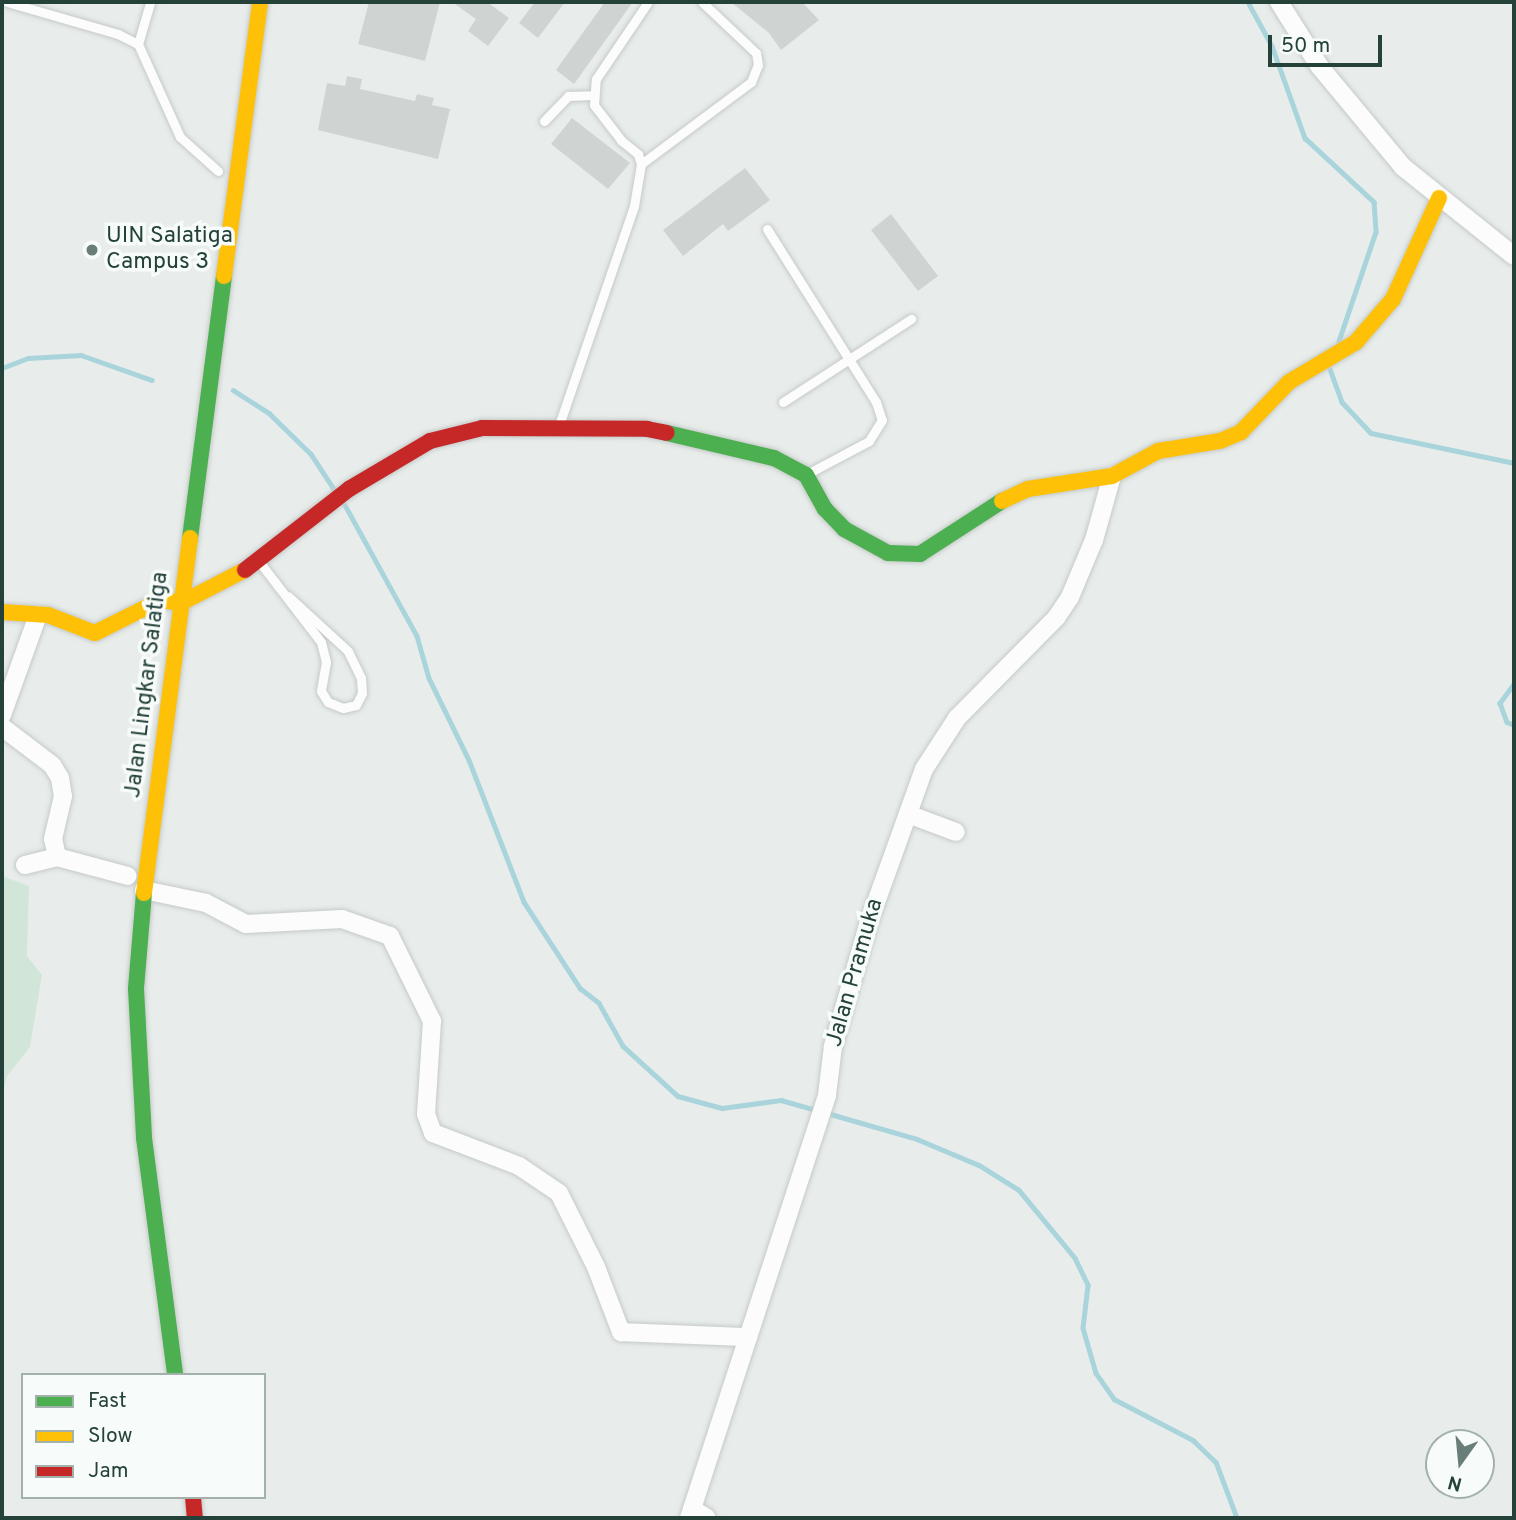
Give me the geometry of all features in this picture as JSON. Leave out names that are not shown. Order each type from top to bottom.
[{"type":"main road","name":"Jalan Lingkar Salatiga","points":[[175,1373],[138,1078],[136,989],[144,890],[260,2]]},
{"type":"main road","points":[[217,178],[221,145]]},
{"type":"main road","points":[[2,612],[38,615],[95,633],[162,594],[181,603],[260,563],[349,489],[447,434],[559,425],[647,429],[775,458],[806,475],[825,509],[844,529],[888,553],[906,556],[920,554],[947,540],[995,504],[1028,489],[1112,477],[1158,451],[1220,441],[1241,432],[1289,382],[1356,342],[1393,299],[1439,198]]},
{"type":"main road","name":"Jalan Lingkar Salatiga","points":[[158,626],[162,594]]},
{"type":"main road","name":"Jalan Lingkar Salatiga","points":[[124,914],[149,717]]},
{"type":"main road","points":[[119,1003],[120,967]]},
{"type":"main road","points":[[154,1349],[158,1373]]},
{"type":"main road","points":[[193,1499],[195,1518]]},
{"type":"street","points":[[1279,2],[1320,67],[1370,130],[1439,198],[1514,256]]},
{"type":"street","name":"Jalan Pramuka","points":[[696,1515],[748,1337],[827,1095],[833,1046],[924,769],[957,718],[1056,618],[1070,597],[1091,550],[1112,477]]},
{"type":"street","points":[[2,715],[38,615]]},
{"type":"street","points":[[2,727],[52,765],[60,778],[63,796],[53,839],[57,857]]},
{"type":"street","points":[[908,814],[956,832]]},
{"type":"street","points":[[25,866],[57,857],[128,876]]},
{"type":"street","points":[[144,890],[206,903],[246,923],[342,919],[383,931],[396,942],[432,1021],[426,1115],[433,1133],[519,1166],[559,1193],[596,1266],[621,1332],[748,1337]]},
{"type":"lane","points":[[7,2],[118,34],[138,44]]},
{"type":"lane","points":[[149,2],[138,44],[180,137],[217,178]]},
{"type":"lane","points":[[559,425],[634,206],[641,164],[638,154],[594,105],[596,79],[648,2]]},
{"type":"lane","points":[[641,164],[751,82],[758,65],[756,53],[702,2]]},
{"type":"lane","points":[[544,121],[568,96],[593,94]]},
{"type":"lane","points":[[767,229],[847,362],[880,411],[879,428],[869,441],[806,475]]},
{"type":"lane","points":[[783,402],[911,319]]},
{"type":"lane","points":[[260,563],[288,596],[326,653],[321,691],[328,702],[343,708],[356,705],[361,678],[348,651],[288,596]]},
{"type":"green space","points":[[2,876],[29,886],[27,956],[42,975],[30,1047],[7,1076],[2,1097]]},
{"type":"building","points":[[369,2],[440,2],[425,61],[358,44]]},
{"type":"building","points":[[452,2],[487,2],[509,18],[488,46],[468,31],[476,19]]},
{"type":"building","points":[[535,2],[565,2],[538,38],[519,23]]},
{"type":"building","points":[[605,2],[633,2],[574,84],[556,70]]},
{"type":"building","points":[[731,2],[802,2],[819,20],[781,50],[769,33]]},
{"type":"building","points":[[347,76],[362,79],[360,89],[415,101],[417,94],[434,98],[432,105],[450,109],[438,159],[318,130],[327,83],[345,86]]},
{"type":"building","points":[[572,118],[630,163],[608,189],[551,144]]},
{"type":"building","points":[[745,168],[770,200],[728,231],[723,224],[683,256],[663,230]]},
{"type":"building","points":[[891,214],[938,276],[918,291],[871,230]]},
{"type":"waterway","points":[[1248,2],[1272,46],[1305,138],[1374,202],[1376,232],[1339,341]]},
{"type":"waterway","points":[[2,368],[28,358],[81,355],[152,380]]},
{"type":"waterway","points":[[1330,369],[1342,402],[1371,433],[1514,463]]},
{"type":"waterway","points":[[233,390],[269,413],[311,454],[334,489]]},
{"type":"waterway","points":[[345,505],[417,636],[429,678],[469,760],[524,902],[580,988],[599,1003],[623,1046],[678,1096],[722,1108],[781,1100],[819,1111]]},
{"type":"waterway","points":[[1514,684],[1500,703],[1507,722],[1514,725]]},
{"type":"waterway","points":[[827,1113],[917,1139],[979,1165],[1019,1190],[1075,1258],[1088,1285],[1083,1328],[1096,1373],[1114,1399],[1193,1440],[1216,1462],[1237,1518]]},
{"type":"traffic: fast","points":[[190,538],[224,276]]},
{"type":"traffic: fast","points":[[667,433],[774,458],[806,475],[825,509],[844,529],[888,553],[920,554],[1002,501]]},
{"type":"traffic: fast","points":[[144,893],[136,989],[144,1138],[175,1373]]},
{"type":"traffic: slow","points":[[224,276],[260,2]]},
{"type":"traffic: slow","points":[[1002,501],[1028,489],[1112,476],[1158,451],[1220,441],[1241,432],[1289,382],[1356,342],[1393,299],[1439,198]]},
{"type":"traffic: slow","points":[[144,893],[190,538]]},
{"type":"traffic: slow","points":[[2,612],[48,615],[95,633],[161,600],[181,603],[245,570]]},
{"type":"traffic: jam","points":[[245,570],[349,489],[430,441],[482,428],[647,429],[667,433]]},
{"type":"traffic: jam","points":[[193,1499],[195,1518]]},
{"type":"place","name":"UIN Salatiga Campus 3","points":[[92,250]]}]
